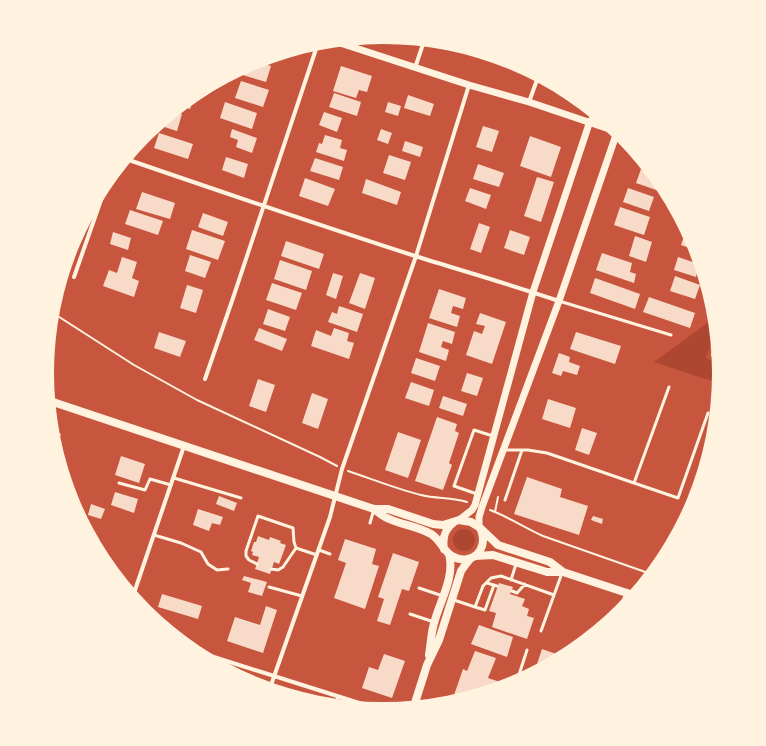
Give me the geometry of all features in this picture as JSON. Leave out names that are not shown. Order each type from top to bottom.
[{"type":"main road","points":[[56,403],[374,509],[388,509],[433,524],[443,525],[456,521],[471,522],[480,528],[498,545],[550,562],[563,572]]},
{"type":"main road","points":[[374,509],[385,518],[431,534],[438,540],[446,551],[461,559],[493,556],[547,572],[563,572],[627,593]]},
{"type":"main road","points":[[427,665],[434,622],[450,576],[451,566],[443,540],[448,526],[456,521]]},
{"type":"main road","points":[[416,700],[427,665],[439,640],[462,571],[483,546],[484,538],[480,528]]},
{"type":"street","points":[[349,46],[600,126]]},
{"type":"street","points":[[415,68],[422,47]]},
{"type":"street","points":[[205,379],[315,51]]},
{"type":"street","points":[[529,102],[536,82]]},
{"type":"street","points":[[272,683],[318,552],[336,497],[342,469],[416,256],[469,85]]},
{"type":"street","points":[[456,521],[472,510],[478,494],[534,292],[591,119]]},
{"type":"street","points":[[480,528],[479,517],[560,302],[614,138]]},
{"type":"street","points":[[132,161],[264,206],[416,256],[534,292],[560,302]]},
{"type":"street","points":[[74,277],[98,208]]},
{"type":"street","points":[[135,589],[184,446]]},
{"type":"street","points":[[219,659],[347,700]]},
{"type":"lane","points":[[560,302],[671,335]]},
{"type":"lane","points":[[634,483],[669,387]]},
{"type":"lane","points":[[504,450],[522,450],[546,453],[678,498],[708,413]]},
{"type":"lane","points":[[478,494],[454,486],[474,430],[493,436]]},
{"type":"lane","points":[[505,500],[522,450]]},
{"type":"lane","points":[[174,478],[241,498]]},
{"type":"lane","points":[[119,483],[145,490],[150,479],[171,485]]},
{"type":"lane","points":[[370,523],[374,509]]},
{"type":"lane","points":[[257,564],[249,560],[246,556],[246,551],[258,516],[293,528],[296,548]]},
{"type":"lane","points":[[154,535],[181,543],[201,552],[208,564],[217,570],[228,569]]},
{"type":"lane","points":[[296,548],[330,554]]},
{"type":"lane","points":[[271,569],[278,570],[283,567],[296,548]]},
{"type":"lane","points":[[511,580],[516,562]]},
{"type":"lane","points":[[541,631],[563,572]]},
{"type":"lane","points":[[475,606],[481,591],[491,578],[501,576],[554,595]]},
{"type":"lane","points":[[452,599],[485,610],[496,586],[487,583]]},
{"type":"lane","points":[[512,591],[517,593],[524,584]]},
{"type":"lane","points":[[269,586],[302,596]]},
{"type":"lane","points":[[419,588],[443,596]]},
{"type":"lane","points":[[410,614],[434,622]]},
{"type":"lane","points":[[520,672],[527,650]]},
{"type":"shaded area","points":[[708,322],[710,345],[706,358],[711,360],[712,381],[654,362]]},
{"type":"shaded area","points":[[464,529],[472,532],[475,540],[472,548],[464,551],[456,548],[453,540],[456,532]]},
{"type":"building","points":[[267,65],[271,66],[266,82],[243,75]]},
{"type":"building","points":[[341,66],[372,76],[367,92],[359,90],[356,98],[333,91]]},
{"type":"building","points":[[241,81],[269,90],[263,107],[235,98]]},
{"type":"building","points":[[334,93],[361,102],[357,116],[329,107]]},
{"type":"building","points":[[408,95],[434,104],[430,116],[404,108]]},
{"type":"building","points":[[225,102],[257,113],[252,129],[220,118]]},
{"type":"building","points":[[388,102],[401,106],[398,116],[385,112]]},
{"type":"building","points":[[324,112],[342,118],[337,132],[319,125]]},
{"type":"building","points":[[182,114],[177,131],[165,127]]},
{"type":"building","points":[[483,126],[499,131],[492,152],[476,147]]},
{"type":"building","points":[[232,129],[257,138],[252,153],[236,147],[238,140],[230,137]]},
{"type":"building","points":[[381,129],[392,133],[388,144],[377,140]]},
{"type":"building","points":[[159,133],[193,144],[188,159],[154,148]]},
{"type":"building","points":[[325,135],[342,140],[340,148],[347,150],[344,161],[316,152],[319,143],[322,144]]},
{"type":"building","points":[[530,136],[561,147],[551,177],[520,166]]},
{"type":"building","points":[[405,141],[423,147],[420,157],[402,151]]},
{"type":"building","points":[[389,155],[411,162],[405,180],[383,173]]},
{"type":"building","points":[[226,157],[248,164],[244,178],[222,170]]},
{"type":"building","points":[[315,158],[343,167],[339,180],[310,171]]},
{"type":"building","points":[[478,164],[504,173],[499,187],[473,179]]},
{"type":"building","points":[[641,169],[657,190],[636,183]]},
{"type":"building","points":[[537,177],[554,182],[541,222],[524,216]]},
{"type":"building","points":[[305,178],[335,189],[328,206],[299,196]]},
{"type":"building","points":[[366,179],[401,192],[397,205],[362,193]]},
{"type":"building","points":[[470,188],[491,195],[486,209],[465,201]]},
{"type":"building","points":[[628,188],[654,197],[649,211],[623,202]]},
{"type":"building","points":[[142,192],[175,203],[170,219],[136,209]]},
{"type":"building","points":[[620,207],[650,217],[644,235],[614,225]]},
{"type":"building","points":[[130,210],[163,221],[158,235],[125,224]]},
{"type":"building","points":[[203,213],[228,222],[223,236],[198,227]]},
{"type":"building","points":[[479,223],[490,227],[481,253],[470,249]]},
{"type":"building","points":[[192,230],[225,241],[218,260],[186,249]]},
{"type":"building","points":[[510,230],[530,237],[524,255],[504,248]]},
{"type":"building","points":[[113,232],[131,238],[128,250],[110,244]]},
{"type":"building","points":[[635,236],[652,242],[646,262],[629,256]]},
{"type":"building","points":[[683,238],[687,247],[681,245]]},
{"type":"building","points":[[286,241],[324,254],[319,269],[281,256]]},
{"type":"building","points":[[602,253],[632,263],[630,272],[636,274],[634,283],[596,270]]},
{"type":"building","points":[[190,255],[211,262],[205,278],[185,271]]},
{"type":"building","points":[[122,257],[137,262],[132,278],[139,281],[134,297],[103,286],[109,270],[117,273]]},
{"type":"building","points":[[678,257],[693,262],[697,273],[696,277],[674,270]]},
{"type":"building","points":[[280,260],[312,271],[306,290],[274,279]]},
{"type":"building","points":[[333,273],[343,276],[336,299],[326,295]]},
{"type":"building","points":[[360,273],[375,278],[365,309],[349,303]]},
{"type":"building","points":[[675,276],[700,285],[695,299],[670,291]]},
{"type":"building","points":[[595,278],[640,294],[635,309],[590,293]]},
{"type":"building","points":[[272,283],[302,293],[296,310],[266,300]]},
{"type":"building","points":[[187,285],[203,290],[196,313],[180,308]]},
{"type":"building","points":[[439,289],[466,298],[463,309],[453,306],[451,313],[460,316],[457,327],[429,318]]},
{"type":"building","points":[[649,297],[695,313],[690,328],[643,312]]},
{"type":"building","points":[[339,306],[363,314],[357,332],[328,322],[332,312],[337,314]]},
{"type":"building","points":[[268,309],[290,317],[285,331],[263,324]]},
{"type":"building","points":[[480,313],[506,322],[492,364],[466,355],[474,331],[482,334],[485,326],[476,324]]},
{"type":"building","points":[[428,323],[455,332],[452,344],[443,341],[441,347],[449,350],[446,361],[419,352]]},
{"type":"building","points":[[259,328],[287,339],[282,351],[254,340]]},
{"type":"building","points":[[334,328],[349,333],[347,341],[354,343],[349,359],[311,346],[316,330],[331,336]]},
{"type":"building","points":[[159,332],[186,341],[180,357],[154,348]]},
{"type":"building","points":[[576,332],[621,346],[615,364],[570,349]]},
{"type":"building","points":[[559,353],[570,357],[569,362],[580,366],[577,375],[563,371],[561,376],[552,373]]},
{"type":"building","points":[[416,358],[440,366],[435,381],[411,373]]},
{"type":"building","points":[[467,373],[483,378],[477,396],[461,391]]},
{"type":"building","points":[[258,379],[275,385],[266,412],[249,406]]},
{"type":"building","points":[[411,382],[434,390],[429,406],[405,398]]},
{"type":"building","points":[[312,393],[328,399],[318,429],[302,423]]},
{"type":"building","points":[[443,396],[467,404],[463,416],[439,408]]},
{"type":"building","points":[[548,399],[576,408],[570,428],[542,419]]},
{"type":"building","points":[[437,417],[457,424],[455,431],[459,433],[449,463],[452,465],[443,490],[415,481]]},
{"type":"building","points":[[582,428],[597,433],[589,455],[575,450]]},
{"type":"building","points":[[398,432],[421,440],[408,478],[385,470]]},
{"type":"building","points":[[121,456],[145,464],[139,483],[115,475]]},
{"type":"building","points":[[527,477],[562,489],[560,497],[588,506],[579,535],[514,514]]},
{"type":"building","points":[[115,492],[138,499],[134,513],[111,505]]},
{"type":"building","points":[[219,496],[237,503],[234,511],[216,504]]},
{"type":"building","points":[[91,504],[105,509],[101,519],[88,515]]},
{"type":"building","points":[[198,509],[223,517],[220,525],[212,523],[209,531],[193,525]]},
{"type":"building","points":[[593,516],[603,519],[602,524],[591,520]]},
{"type":"building","points":[[258,536],[269,540],[270,537],[281,541],[280,543],[286,545],[279,564],[274,562],[270,574],[255,569],[259,557],[252,555],[253,552],[251,551]]},
{"type":"building","points":[[345,539],[376,549],[372,564],[379,566],[365,609],[334,598],[346,563],[338,560]]},
{"type":"building","points":[[393,553],[419,562],[409,591],[402,589],[390,625],[377,621],[384,599],[378,597]]},
{"type":"building","points":[[244,576],[267,582],[262,596],[248,592],[251,583],[242,580]]},
{"type":"building","points":[[499,583],[513,587],[510,594],[525,599],[522,606],[529,609],[527,616],[534,618],[527,639],[492,627],[496,613],[489,611]]},
{"type":"building","points":[[162,594],[202,606],[198,619],[158,607]]},
{"type":"building","points":[[266,606],[277,610],[263,653],[227,641],[235,617],[260,625]]},
{"type":"building","points":[[479,625],[513,637],[507,657],[471,644]]},
{"type":"building","points":[[542,649],[555,653],[547,658],[537,663]]},
{"type":"building","points":[[475,651],[496,658],[488,678],[498,681],[454,694],[463,669],[467,671]]},
{"type":"building","points":[[384,654],[405,661],[392,698],[362,688],[369,667],[378,670]]}]
